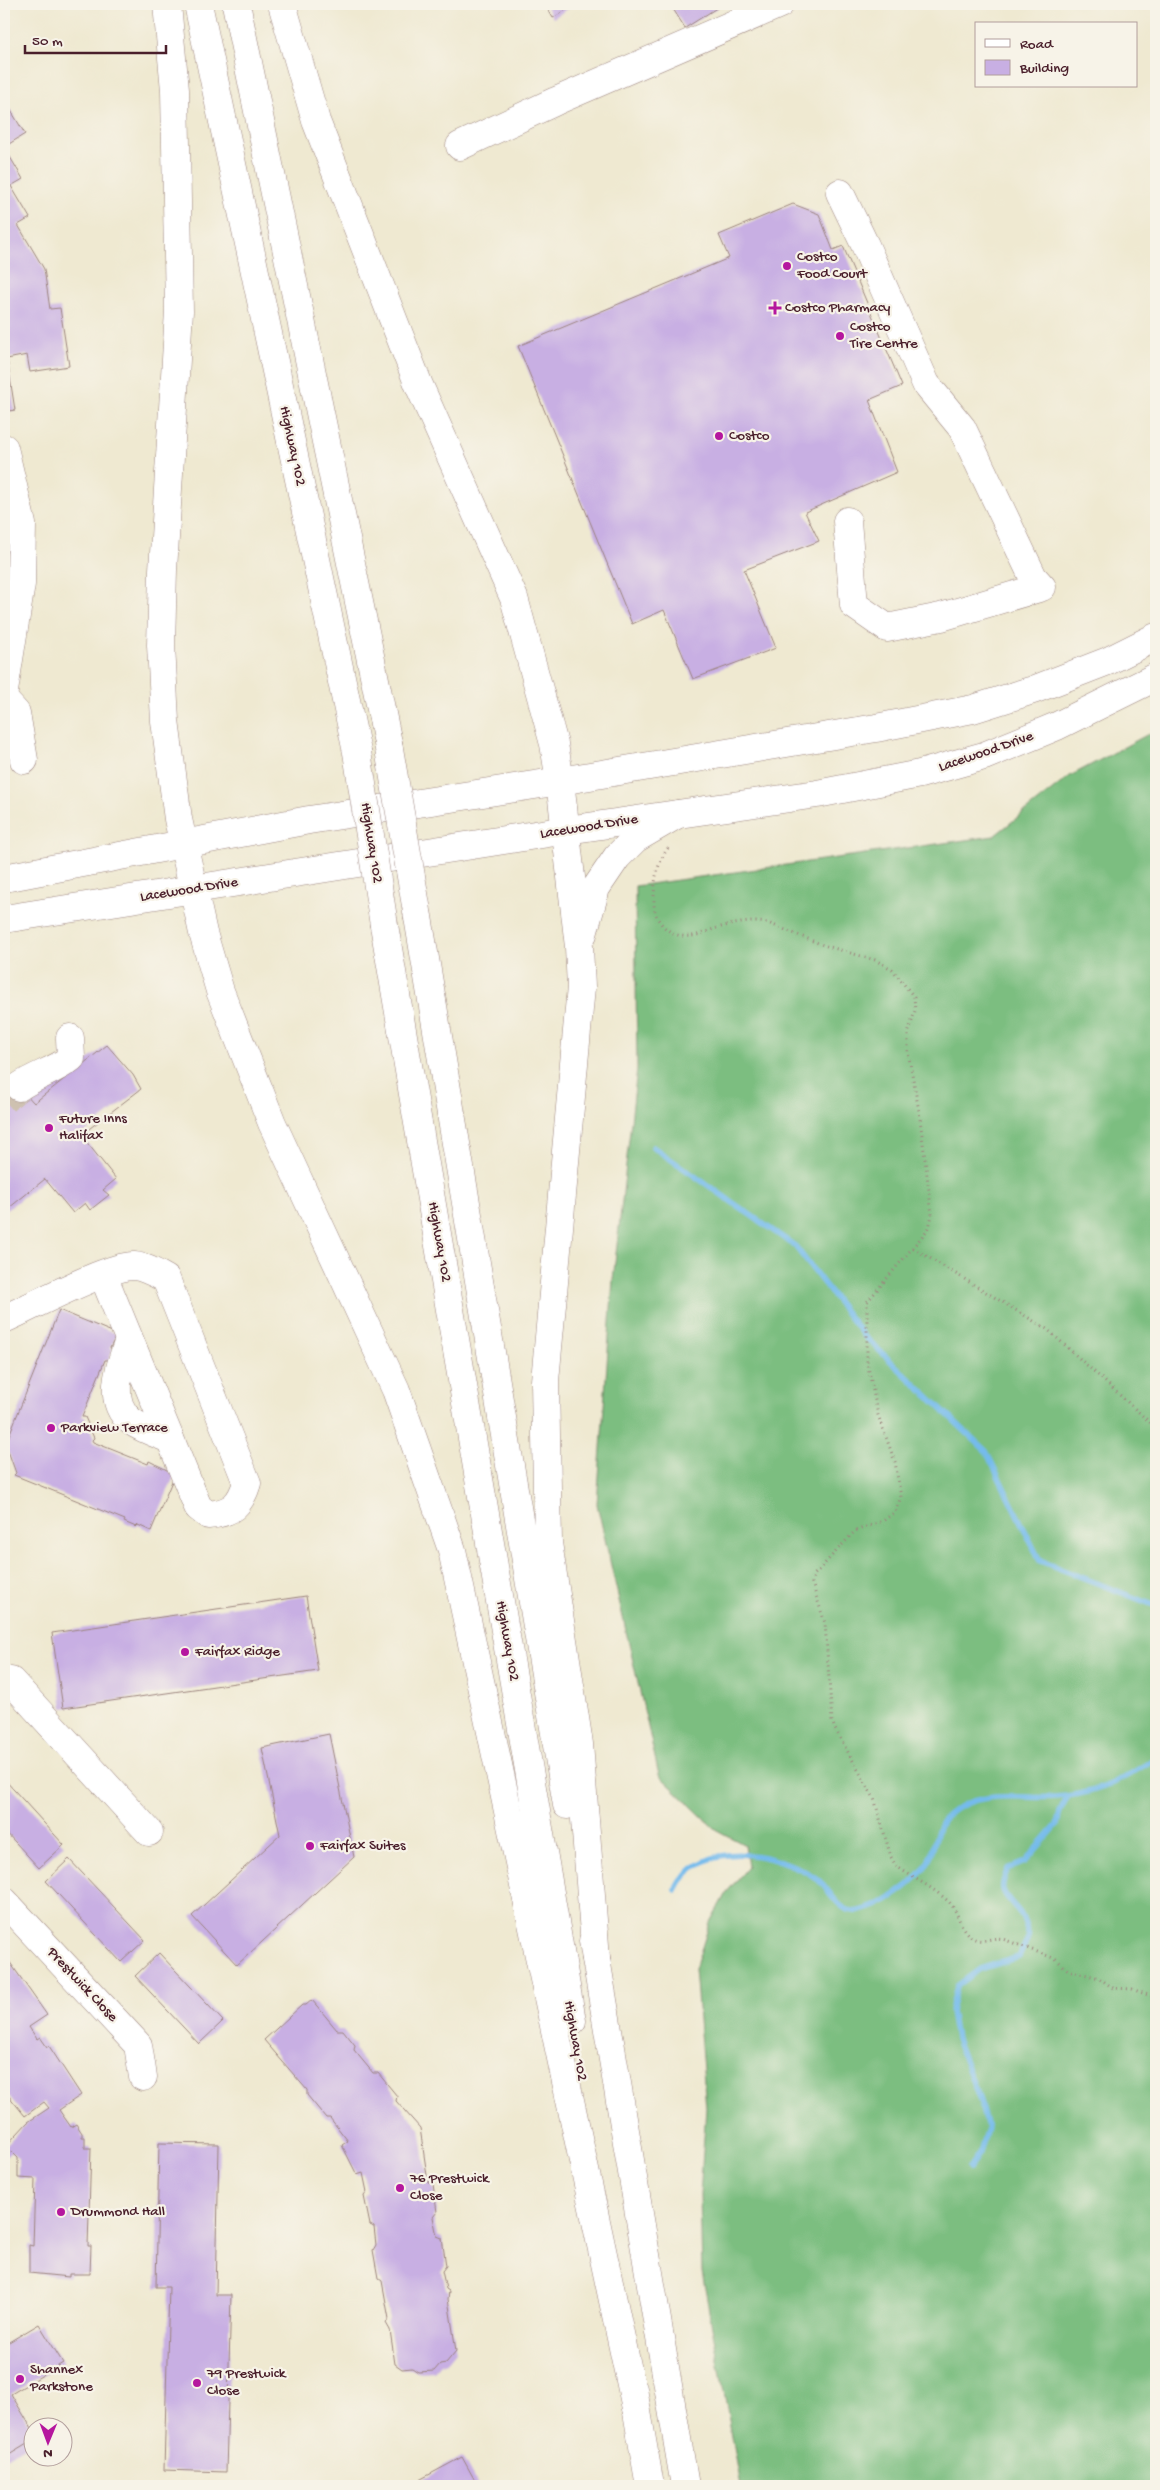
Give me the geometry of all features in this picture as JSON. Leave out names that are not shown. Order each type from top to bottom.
[{"type":"main road","points":[[167,4],[175,90],[179,311],[163,570],[161,645],[165,721],[173,790],[193,890],[220,991],[272,1123],[396,1390],[452,1550],[636,2408]]},
{"type":"main road","name":"Highway 102","points":[[198,4],[356,752],[650,2486]]},
{"type":"main road","points":[[236,4],[388,743],[574,1844],[596,1958],[684,2486]]},
{"type":"main road","points":[[282,4],[316,121],[411,365],[514,598],[554,744],[560,781],[579,947],[581,987],[545,1381],[548,1544],[579,1744],[596,1958]]},
{"type":"main road","points":[[460,146],[548,105],[780,4]]},
{"type":"main road","points":[[840,193],[866,245],[926,384],[962,428],[1033,577],[1042,587],[941,617],[887,628],[854,605],[847,521]]},
{"type":"main road","points":[[4,448],[22,524],[21,584],[4,691]]},
{"type":"main road","points":[[4,878],[382,808],[560,781],[846,733],[973,709],[1042,687],[1108,661],[1156,637]]},
{"type":"main road","name":"Lacewood Drive","points":[[4,919],[567,830],[817,794],[920,774],[966,761],[1057,726],[1156,677]]},
{"type":"main road","points":[[4,700],[16,713],[24,760]]},
{"type":"main road","points":[[579,947],[596,888],[617,858],[635,839],[678,814]]},
{"type":"main road","points":[[19,1087],[34,1077],[61,1066],[71,1058],[70,1038]]},
{"type":"main road","points":[[4,1319],[113,1270],[134,1266],[145,1268],[166,1278],[247,1483],[242,1499],[230,1509],[218,1514],[208,1515],[198,1507],[170,1439],[130,1420],[122,1408],[116,1391],[119,1372],[130,1340],[103,1275]]},
{"type":"main road","points":[[4,1680],[11,1681],[149,1832]]},
{"type":"main road","name":"Prestwick Close","points":[[4,1901],[138,2045],[143,2077]]},
{"type":"path","points":[[671,842],[658,864],[654,895],[654,910],[659,921],[670,932],[680,936],[693,936],[729,925],[760,921],[768,923],[823,945],[875,960],[892,969],[914,997],[915,1011],[908,1034],[908,1052],[920,1120],[932,1215],[929,1228],[867,1302],[867,1362],[878,1415],[895,1462],[901,1497],[895,1512],[883,1521],[855,1531],[814,1575],[812,1583],[825,1623],[832,1721],[874,1798],[891,1857],[896,1866],[950,1902],[960,1924],[974,1939],[985,1942],[998,1938],[1003,1939],[1056,1959],[1068,1970],[1099,1978],[1114,1988],[1132,1989],[1156,1998]]},
{"type":"path","points":[[913,1248],[1047,1329],[1156,1428]]},
{"type":"green space","points":[[1156,730],[1156,2486],[741,2486],[702,2272],[700,2195],[706,2108],[695,1969],[710,1922],[726,1893],[748,1867],[745,1845],[715,1829],[659,1775],[597,1504],[613,1280],[637,1069],[635,886],[994,836],[1070,776]]},
{"type":"building","points":[[545,4],[576,4],[553,18]]},
{"type":"building","points":[[670,4],[723,4],[685,28]]},
{"type":"building","points":[[10,109],[25,134],[4,147],[4,110]]},
{"type":"building","points":[[4,147],[23,179],[11,186],[30,218],[18,225],[44,269],[50,309],[60,308],[69,366],[30,372],[27,355],[7,359],[15,410],[4,412]]},
{"type":"building","name":"Costco","points":[[793,204],[819,214],[833,250],[843,246],[902,386],[869,400],[897,472],[805,512],[819,541],[744,570],[776,648],[693,679],[664,610],[632,624],[518,346],[729,258],[719,235]]},
{"type":"building","points":[[107,1045],[133,1075],[141,1089],[81,1135],[116,1179],[103,1190],[109,1195],[90,1210],[85,1203],[73,1213],[45,1179],[4,1212],[4,1127],[6,1125],[4,1122],[4,1088],[13,1080],[34,1103]]},
{"type":"building","name":"Parkview Terrace","points":[[59,1310],[117,1334],[110,1348],[113,1349],[109,1360],[105,1360],[82,1417],[85,1417],[94,1438],[93,1442],[148,1464],[149,1461],[175,1474],[151,1531],[138,1525],[136,1527],[124,1522],[125,1520],[14,1475],[16,1473],[7,1448],[4,1448]]},
{"type":"building","name":"Fairfax Ridge","points":[[306,1596],[318,1671],[63,1708],[52,1633]]},
{"type":"building","name":"Fairfax Suites","points":[[329,1734],[354,1857],[237,1965],[192,1916],[280,1835],[262,1748]]},
{"type":"building","points":[[4,1779],[64,1845],[39,1868],[4,1830]]},
{"type":"building","points":[[69,1859],[145,1940],[121,1962],[46,1881]]},
{"type":"building","points":[[159,1953],[223,2021],[199,2044],[135,1976]]},
{"type":"building","name":"Drummond Hall","points":[[4,1954],[47,2015],[29,2027],[37,2039],[40,2037],[47,2047],[49,2046],[81,2095],[59,2110],[71,2127],[76,2124],[82,2133],[82,2137],[85,2137],[85,2148],[91,2148],[88,2246],[91,2246],[90,2274],[69,2274],[69,2277],[29,2273],[29,2245],[33,2246],[35,2179],[18,2178],[18,2158],[11,2151],[4,2158],[4,2148],[28,2122],[49,2108],[44,2102],[25,2116],[4,2090]]},
{"type":"building","name":"76 Prestwick Close","points":[[312,2000],[337,2030],[343,2030],[355,2045],[354,2050],[373,2073],[378,2073],[397,2096],[396,2101],[420,2128],[428,2182],[433,2184],[437,2212],[433,2217],[437,2236],[442,2238],[446,2266],[442,2271],[446,2289],[449,2291],[448,2299],[456,2351],[446,2363],[440,2364],[434,2371],[418,2372],[412,2368],[402,2369],[395,2364],[390,2330],[386,2323],[389,2319],[382,2281],[378,2278],[373,2250],[376,2245],[374,2227],[370,2225],[364,2196],[367,2192],[363,2173],[357,2175],[342,2145],[348,2141],[330,2118],[326,2118],[307,2095],[307,2090],[264,2040],[302,2005],[306,2005]]},
{"type":"building","name":"79 Prestwick Close","points":[[159,2143],[219,2144],[216,2295],[231,2295],[226,2472],[164,2470],[169,2287],[156,2287]]},
{"type":"building","name":"Shannex Parkstone","points":[[39,2324],[63,2363],[11,2394],[25,2418],[22,2418],[22,2447],[4,2458],[4,2345]]},
{"type":"building","points":[[462,2457],[478,2486],[408,2486]]},
{"type":"waterway","points":[[653,1147],[795,1246],[863,1335],[986,1451],[1040,1561],[1156,1606]]},
{"type":"waterway","points":[[676,1890],[688,1873],[703,1862],[721,1856],[741,1854],[781,1861],[800,1869],[816,1878],[845,1909],[851,1911],[868,1909],[898,1893],[916,1878],[931,1856],[938,1830],[944,1819],[962,1805],[990,1798],[1067,1796],[1093,1791],[1114,1783],[1156,1758]]},
{"type":"waterway","points":[[969,2168],[981,2150],[987,2128],[980,2101],[956,2039],[951,2011],[957,1986],[980,1969],[1019,1957],[1029,1936],[1020,1913],[1004,1893],[1004,1877],[1008,1869],[1025,1862],[1057,1825],[1060,1812],[1068,1796]]},
{"type":"tunnel","points":[[4,1100],[19,1087]]},
{"type":"place","name":"Costco Food Court","points":[[787,266]]},
{"type":"place","name":"Costco Pharmacy","points":[[775,308]]},
{"type":"place","name":"Costco Tire Centre","points":[[840,336]]},
{"type":"place","name":"Costco","points":[[719,436]]},
{"type":"place","name":"Future Inns Halifax","points":[[49,1128]]},
{"type":"place","name":"Parkview Terrace","points":[[51,1428]]},
{"type":"place","name":"Fairfax Ridge","points":[[185,1652]]},
{"type":"place","name":"Fairfax Suites","points":[[310,1846]]},
{"type":"place","name":"76 Prestwick Close","points":[[400,2188]]},
{"type":"place","name":"Drummond Hall","points":[[61,2212]]},
{"type":"place","name":"Shannex Parkstone","points":[[20,2379]]},
{"type":"place","name":"79 Prestwick Close","points":[[197,2383]]}]
